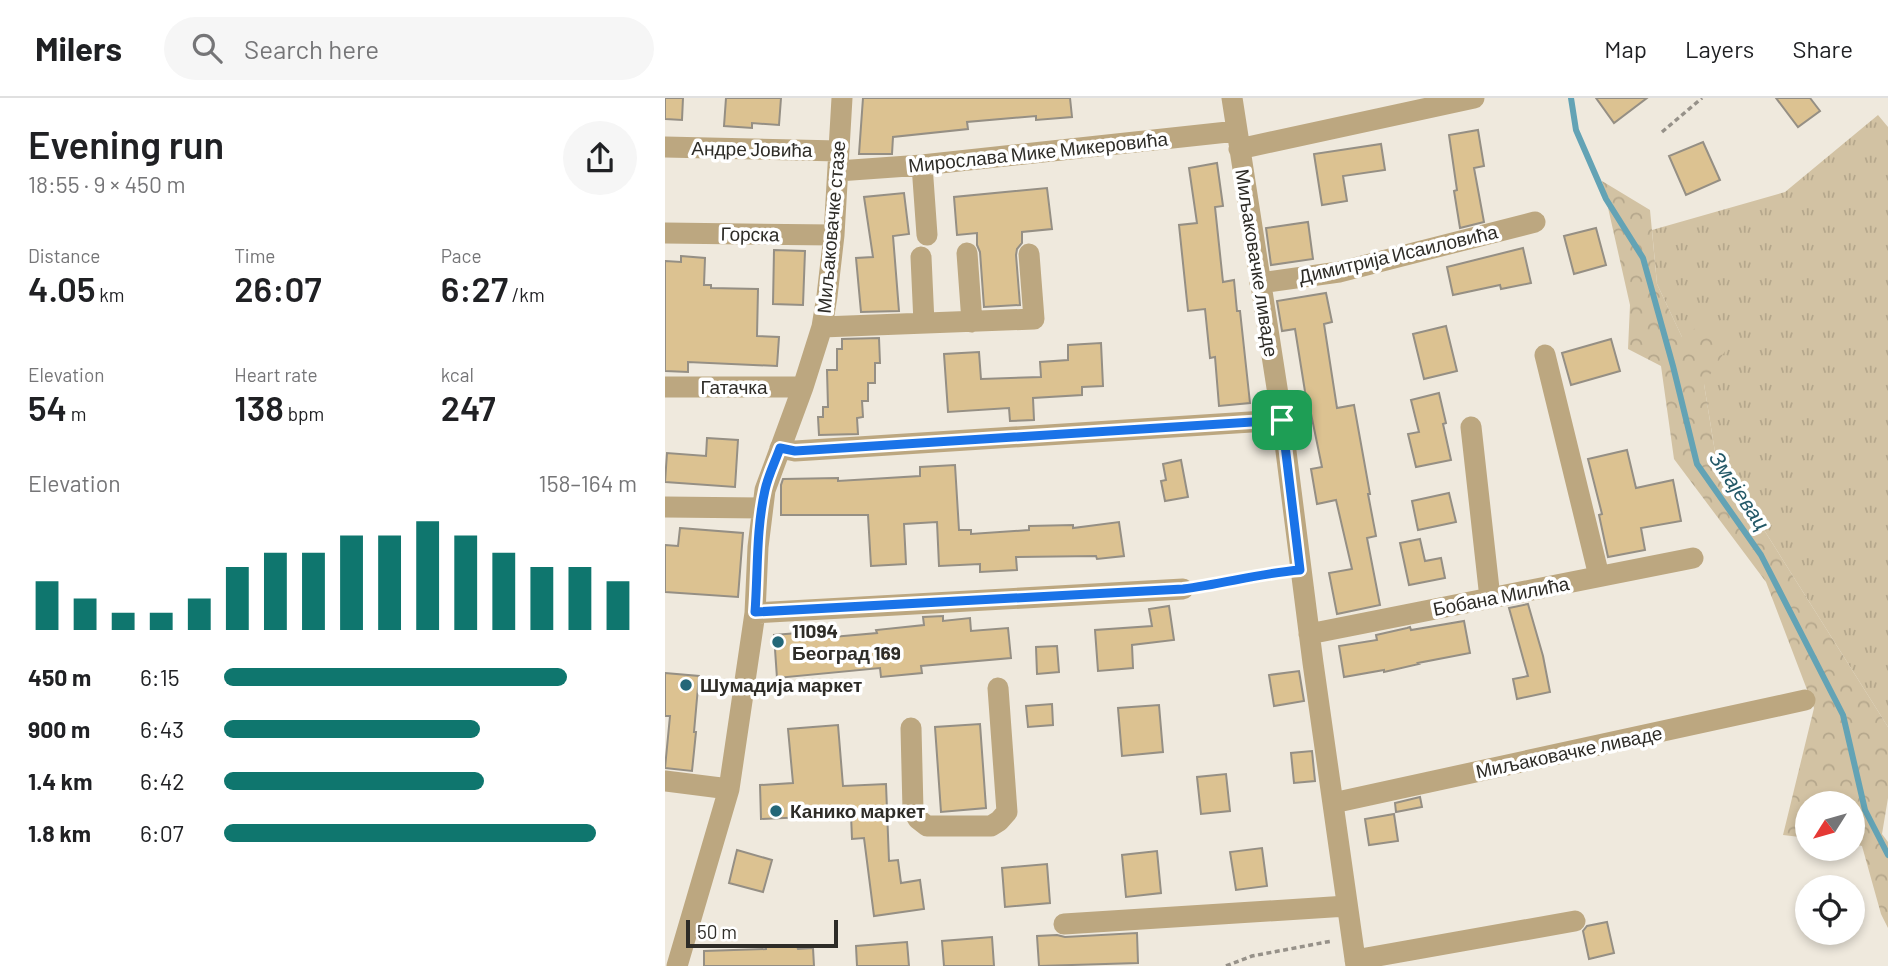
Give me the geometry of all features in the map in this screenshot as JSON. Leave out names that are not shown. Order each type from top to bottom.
[{"type":"street","name":"Миљаковачке стазе","points":[[673,962],[729,789],[755,612],[758,547],[765,490],[822,327],[834,235],[842,98]]},
{"type":"street","name":"Миљаковачке ливаде","points":[[1232,98],[1282,420],[1300,570],[1355,963],[1576,921]]},
{"type":"street","name":"Мирослава Мике Микеровића","points":[[839,161],[922,165],[1238,140],[1474,98]]},
{"type":"street","name":"Андре Јовића","points":[[665,147],[839,161]]},
{"type":"street","points":[[922,165],[927,235]]},
{"type":"street","name":"Димитрија Исаиловића","points":[[1260,283],[1339,272],[1535,222]]},
{"type":"street","name":"Горска","points":[[665,233],[834,235]]},
{"type":"street","points":[[967,253],[972,322]]},
{"type":"street","points":[[822,327],[1034,319],[1029,254]]},
{"type":"street","points":[[921,257],[924,323]]},
{"type":"street","points":[[1545,355],[1599,576]]},
{"type":"street","name":"Гатачка","points":[[665,387],[803,387]]},
{"type":"street","points":[[780,448],[795,451],[1282,420]]},
{"type":"street","points":[[1471,427],[1490,598]]},
{"type":"street","points":[[665,507],[762,508]]},
{"type":"street","name":"Бобана Милића","points":[[1309,634],[1693,558]]},
{"type":"street","points":[[755,612],[1183,589]]},
{"type":"street","points":[[911,728],[913,810],[918,820],[927,826],[991,825],[1007,812],[999,688]]},
{"type":"street","name":"Миљаковачке ливаде","points":[[1333,803],[1805,699]]},
{"type":"street","points":[[665,781],[729,789]]},
{"type":"street","points":[[1063,924],[1347,906]]},
{"type":"path","points":[[1662,132],[1702,98]]},
{"type":"path","points":[[1183,589],[1300,570]]},
{"type":"path","points":[[1226,966],[1252,956],[1352,938]]},
{"type":"green space","points":[[1878,115],[1888,127],[1888,727],[1715,452],[1704,384],[1657,284],[1652,230],[1785,192]]},
{"type":"green space","points":[[1602,181],[1650,210],[1657,284],[1682,337],[1705,322],[1729,345],[1704,384],[1715,452],[1888,727],[1888,798],[1882,834],[1888,842],[1888,928],[1881,914],[1865,857],[1865,791],[1795,791],[1795,836],[1783,835],[1814,708],[1766,582],[1674,459],[1661,366],[1628,349],[1630,305]]},
{"type":"building","points":[[665,98],[683,98],[682,120],[665,119]]},
{"type":"building","points":[[726,98],[781,98],[779,125],[752,123],[752,128],[724,126]]},
{"type":"building","points":[[863,98],[1070,98],[1072,117],[1036,120],[1036,116],[967,122],[968,129],[893,137],[892,154],[859,154]]},
{"type":"building","points":[[1596,98],[1647,98],[1614,123]]},
{"type":"building","points":[[1776,98],[1810,98],[1820,111],[1798,127]]},
{"type":"building","points":[[1478,130],[1484,166],[1474,168],[1484,222],[1460,228],[1449,135]]},
{"type":"building","points":[[1703,142],[1720,180],[1686,195],[1669,156]]},
{"type":"building","points":[[1381,144],[1385,170],[1343,176],[1347,201],[1322,205],[1314,154]]},
{"type":"building","points":[[1217,163],[1223,206],[1215,207],[1223,282],[1234,280],[1250,403],[1219,406],[1215,357],[1210,358],[1205,309],[1188,311],[1179,225],[1197,223],[1189,168]]},
{"type":"building","points":[[1047,188],[1052,229],[1022,232],[1022,243],[1017,249],[1020,305],[984,307],[977,233],[957,235],[954,197]]},
{"type":"building","points":[[904,193],[909,234],[893,236],[899,311],[861,312],[856,258],[873,257],[864,197]]},
{"type":"building","points":[[1308,222],[1313,259],[1271,265],[1266,228]]},
{"type":"building","points":[[1596,228],[1606,265],[1574,274],[1564,236]]},
{"type":"building","points":[[1523,248],[1531,283],[1501,289],[1500,285],[1453,295],[1447,267]]},
{"type":"building","points":[[774,250],[805,251],[803,305],[773,304]]},
{"type":"building","points":[[681,256],[705,258],[704,285],[711,285],[711,288],[758,289],[757,336],[779,337],[777,366],[688,362],[688,372],[665,371],[665,261],[681,262]]},
{"type":"building","points":[[1326,293],[1332,322],[1324,324],[1337,408],[1354,405],[1370,494],[1376,536],[1367,538],[1380,605],[1337,614],[1329,573],[1352,569],[1336,500],[1317,504],[1311,469],[1322,467],[1307,404],[1295,329],[1282,331],[1277,301]]},
{"type":"building","points":[[1446,326],[1457,371],[1424,379],[1413,334]]},
{"type":"building","points":[[879,338],[880,363],[875,363],[875,383],[868,383],[868,401],[862,401],[863,417],[857,418],[858,434],[819,435],[818,417],[823,417],[823,407],[828,407],[827,370],[837,370],[837,349],[842,349],[842,339]]},
{"type":"building","points":[[1611,339],[1620,371],[1571,385],[1562,353]]},
{"type":"building","points":[[1101,343],[1103,386],[1082,387],[1082,395],[1033,398],[1034,420],[1010,421],[1009,408],[948,412],[944,354],[979,352],[981,379],[1041,377],[1040,362],[1068,360],[1068,345]]},
{"type":"building","points":[[1439,393],[1451,460],[1416,467],[1408,434],[1419,432],[1411,400]]},
{"type":"building","points":[[707,438],[738,440],[735,487],[665,482],[667,453],[706,456]]},
{"type":"building","points":[[1627,450],[1636,488],[1673,480],[1681,521],[1641,528],[1645,550],[1608,557],[1599,515],[1602,514],[1588,459]]},
{"type":"building","points":[[1181,460],[1188,497],[1165,501],[1161,481],[1166,480],[1163,464]]},
{"type":"building","points":[[955,465],[959,530],[971,530],[971,534],[1029,530],[1029,526],[1073,525],[1073,528],[1119,522],[1124,556],[1097,559],[1096,556],[1016,557],[1017,570],[980,572],[980,564],[939,566],[937,522],[904,524],[906,564],[871,566],[868,515],[781,515],[783,479],[838,478],[838,481],[920,476],[920,467]]},
{"type":"building","points":[[1449,493],[1456,522],[1418,530],[1412,501]]},
{"type":"building","points":[[680,528],[743,533],[738,597],[665,592],[665,545],[678,546]]},
{"type":"building","points":[[1420,539],[1425,561],[1441,558],[1445,578],[1409,585],[1400,543]]},
{"type":"building","points":[[1528,604],[1550,692],[1517,699],[1513,679],[1528,676],[1509,608]]},
{"type":"building","points":[[1169,606],[1174,640],[1132,645],[1133,668],[1098,671],[1095,630],[1152,626],[1149,609]]},
{"type":"building","points":[[943,616],[943,621],[970,618],[971,631],[1008,628],[1011,658],[921,666],[922,673],[881,677],[880,668],[777,678],[774,635],[810,632],[810,639],[877,633],[876,630],[924,625],[923,617]]},
{"type":"building","points":[[1464,621],[1470,653],[1384,672],[1344,677],[1339,646],[1377,640],[1376,635],[1410,627],[1411,630]]},
{"type":"building","points":[[1057,646],[1059,672],[1037,674],[1036,647]]},
{"type":"building","points":[[1299,671],[1304,701],[1274,706],[1269,675]]},
{"type":"building","points":[[665,673],[699,676],[692,771],[665,768],[670,716],[665,716]]},
{"type":"building","points":[[1052,704],[1053,725],[1028,727],[1026,706]]},
{"type":"building","points":[[1159,705],[1163,752],[1122,756],[1118,708]]},
{"type":"building","points":[[980,724],[986,808],[941,812],[935,727]]},
{"type":"building","points":[[838,725],[843,786],[886,784],[889,861],[898,860],[901,883],[920,880],[924,909],[874,916],[864,838],[852,839],[851,815],[761,819],[760,785],[793,783],[788,729]]},
{"type":"building","points":[[1312,751],[1315,781],[1294,783],[1291,753]]},
{"type":"building","points":[[1226,774],[1230,811],[1201,814],[1197,777]]},
{"type":"building","points":[[1420,797],[1422,807],[1396,812],[1395,803]]},
{"type":"building","points":[[1394,814],[1398,841],[1369,845],[1365,819]]},
{"type":"building","points":[[1262,848],[1267,886],[1236,890],[1230,852]]},
{"type":"building","points":[[737,850],[772,860],[763,892],[729,883]]},
{"type":"building","points":[[1157,851],[1161,893],[1126,897],[1122,855]]},
{"type":"building","points":[[1047,864],[1050,903],[1005,907],[1002,868]]},
{"type":"building","points":[[1607,922],[1614,953],[1589,959],[1583,931],[1587,926]]},
{"type":"building","points":[[1137,933],[1138,963],[1039,966],[1037,936]]},
{"type":"building","points":[[992,937],[994,966],[944,966],[942,941]]},
{"type":"building","points":[[907,942],[909,966],[857,966],[856,946]]},
{"type":"building","points":[[797,946],[798,949],[813,948],[814,966],[704,966],[704,951]]},
{"type":"waterway","name":"Змајевац","points":[[1571,98],[1576,130],[1606,199],[1643,258],[1697,464],[1761,555],[1843,715],[1865,810],[1888,855]]},
{"type":"place","name":"11094 Београд 169","points":[[778,642]]},
{"type":"place","name":"Шумадија маркет","points":[[686,685]]},
{"type":"place","name":"Канико маркет","points":[[776,811]]},
{"type":"route","points":[[1282,420],[1300,570],[1273,572],[1183,589],[755,612],[762,508],[770,473],[780,448],[795,451],[1282,420]]}]
